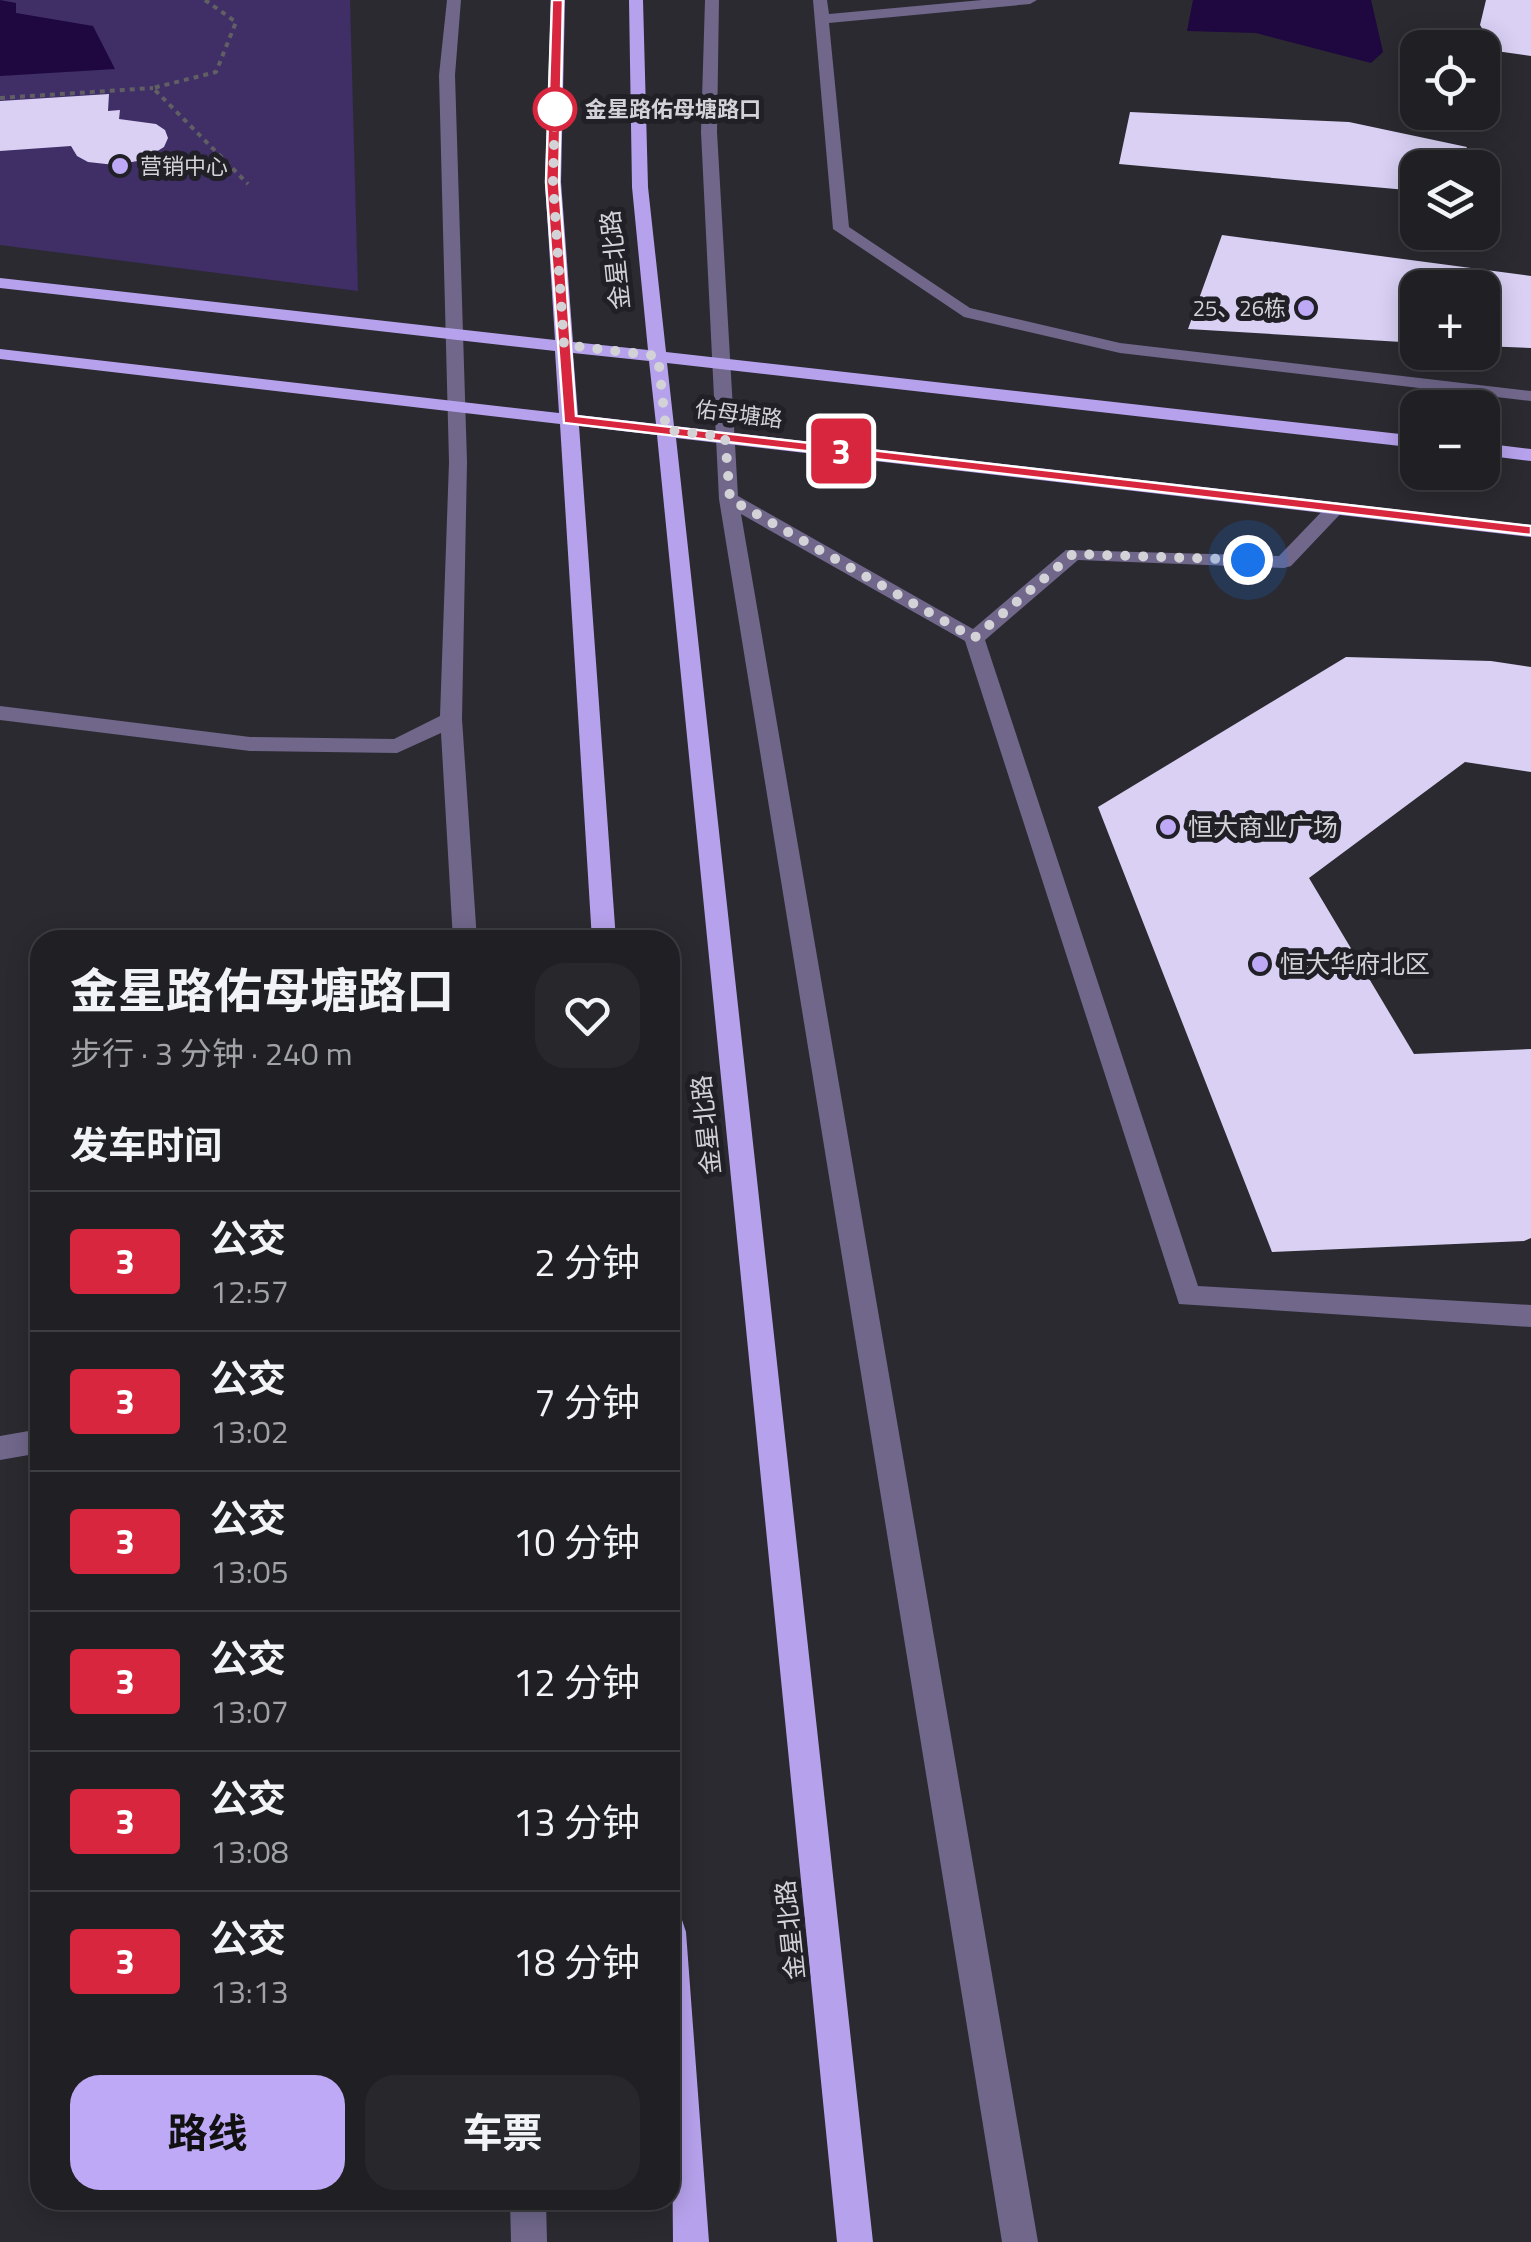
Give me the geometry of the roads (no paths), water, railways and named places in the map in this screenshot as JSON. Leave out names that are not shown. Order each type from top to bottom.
[{"type":"main road","points":[[558,0],[553,182],[603,930]]},
{"type":"main road","name":"金星北路","points":[[636,0],[640,188],[856,2242]]},
{"type":"main road","name":"佑母塘路","points":[[0,282],[1400,440]]},
{"type":"main road","name":"佑母塘路","points":[[0,354],[1531,530]]},
{"type":"main road","points":[[1500,452],[1531,455]]},
{"type":"main road","points":[[680,2080],[691,2242]]},
{"type":"street","points":[[454,0],[446,75],[458,462],[451,719],[464,930]]},
{"type":"street","points":[[712,0],[709,132],[730,499],[1020,2242]]},
{"type":"street","points":[[1030,0],[820,10],[842,228],[964,312],[1120,348],[1531,396]]},
{"type":"street","points":[[730,499],[974,638],[1188,1296],[1531,1316]]},
{"type":"street","points":[[974,638],[1073,554],[1284,562],[1336,508]]},
{"type":"street","points":[[0,713],[250,744],[398,746],[451,719]]},
{"type":"street","points":[[0,1448],[30,1444]]},
{"type":"street","points":[[528,2210],[530,2242]]},
{"type":"place","name":"金星路佑母塘路口","points":[[555,109]]},
{"type":"place","name":"营销中心","points":[[120,166]]},
{"type":"place","name":"25、26栋","points":[[1306,308]]},
{"type":"place","name":"恒大商业广场","points":[[1168,827]]},
{"type":"place","name":"恒大华府北区","points":[[1260,964]]}]
